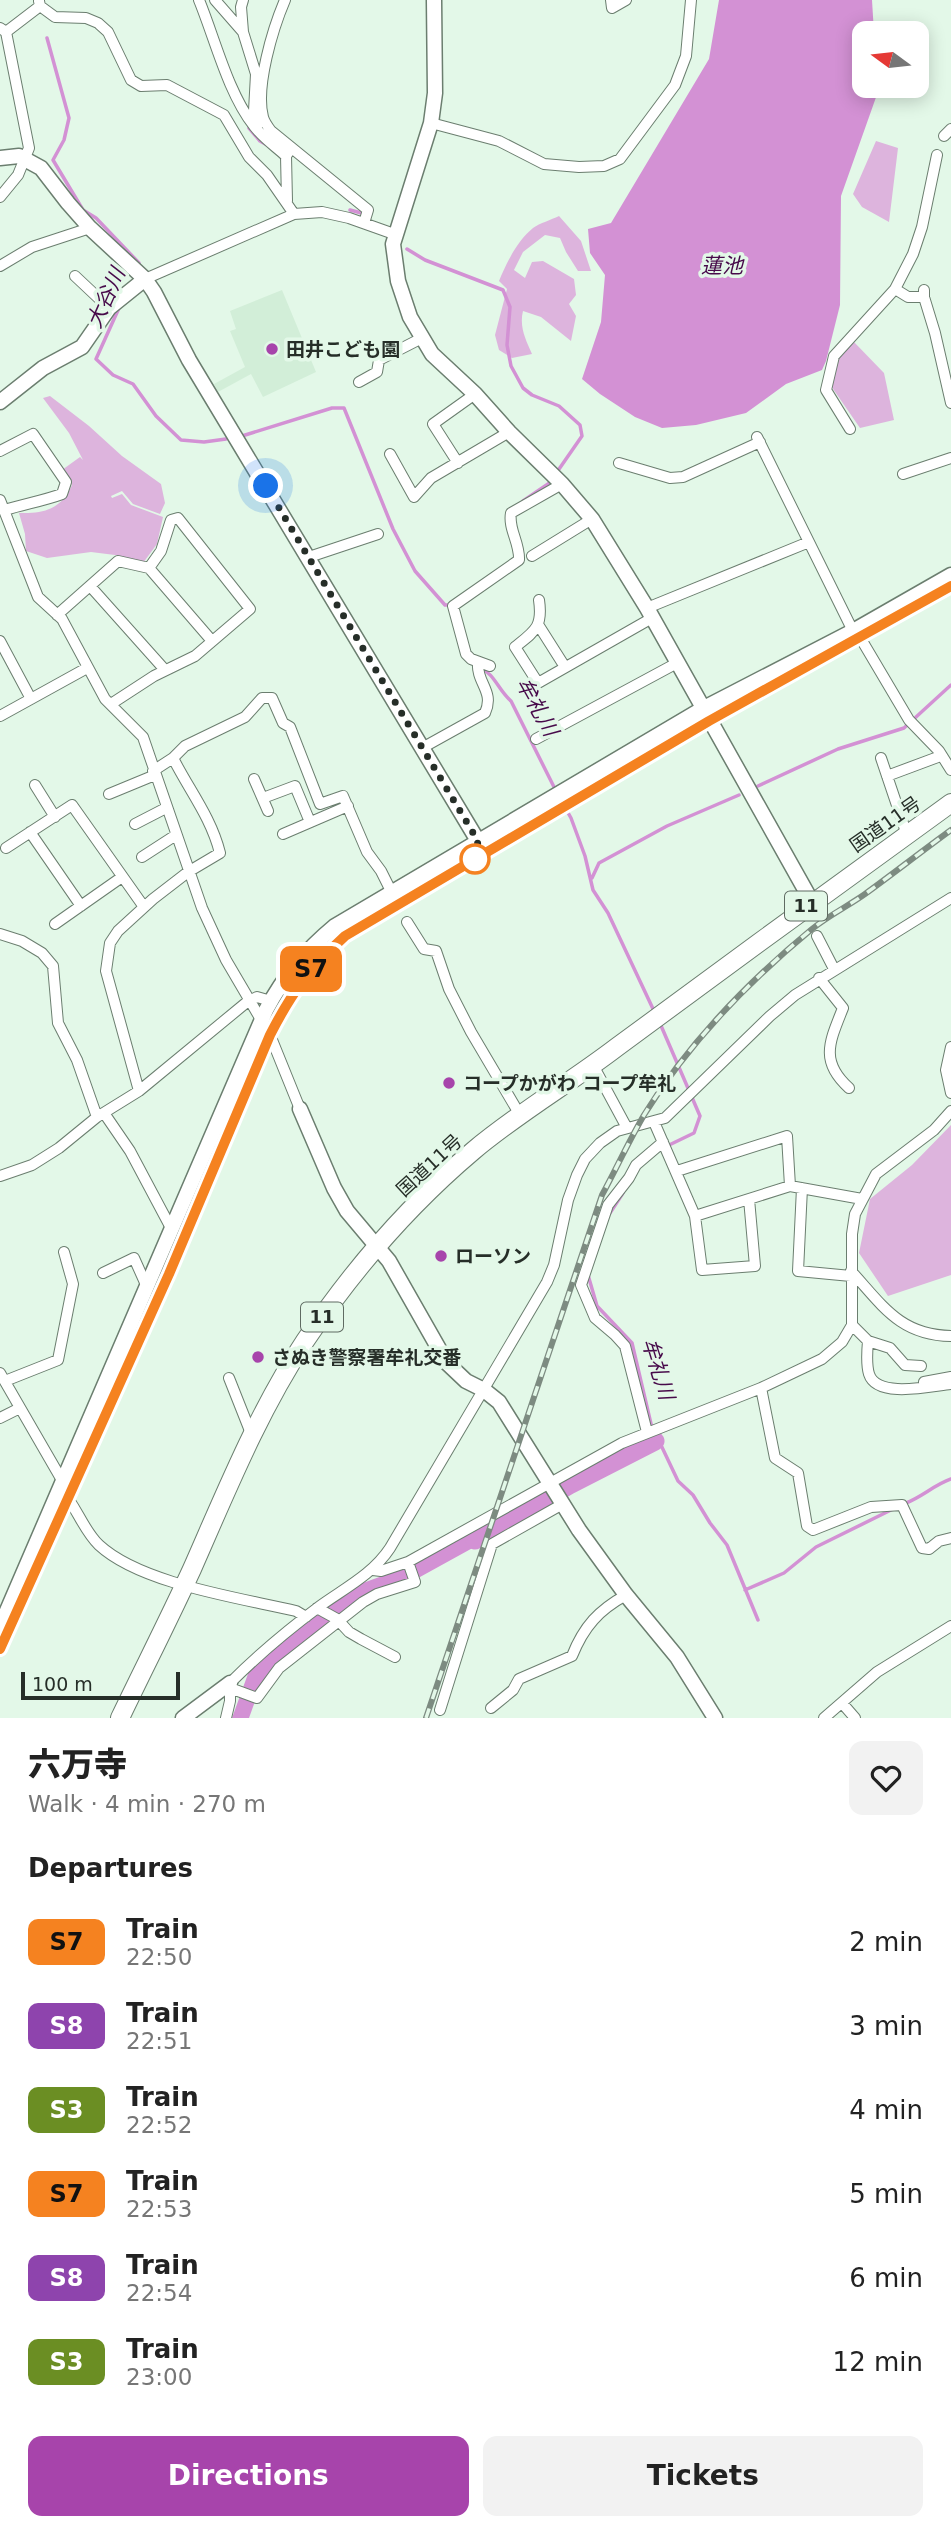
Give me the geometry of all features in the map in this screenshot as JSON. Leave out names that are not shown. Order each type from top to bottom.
[{"type":"highway","name":"国道11号","points":[[120,1718],[281,1380],[306,1341],[377,1246],[435,1185],[474,1150],[951,803]]},
{"type":"street","points":[[199,0],[233,92],[258,131],[368,210],[364,223]]},
{"type":"street","points":[[215,0],[243,32]]},
{"type":"street","points":[[243,0],[243,32],[256,74],[254,111],[258,131]]},
{"type":"street","points":[[285,0],[272,32],[262,106],[263,118],[289,152],[287,201]]},
{"type":"street","points":[[434,0],[435,93],[431,123],[394,234],[393,257],[410,317],[432,354],[475,394],[592,519],[650,613],[812,902]]},
{"type":"street","points":[[611,0],[612,8],[626,0]]},
{"type":"street","points":[[431,123],[499,141],[544,164],[604,166],[620,159],[675,85],[686,56],[691,0]]},
{"type":"street","points":[[0,197],[18,175],[29,148],[3,30],[40,3],[55,17],[86,18],[99,23],[108,32],[131,80],[141,86],[167,85],[224,115],[249,157],[267,175],[295,214]]},
{"type":"street","points":[[850,429],[826,390],[834,356],[895,289],[913,254],[922,227],[937,155]]},
{"type":"street","points":[[0,158],[19,156],[41,167],[139,283],[154,292],[189,360],[478,841]]},
{"type":"street","points":[[0,402],[43,369],[82,347],[112,306],[139,283],[295,214],[322,212],[349,218],[394,234]]},
{"type":"street","points":[[0,266],[32,247],[90,228]]},
{"type":"street","points":[[75,276],[112,306]]},
{"type":"street","points":[[895,289],[908,297],[924,293],[951,400]]},
{"type":"street","points":[[359,382],[377,372],[379,360],[422,338]]},
{"type":"street","points":[[458,463],[433,424],[475,394]]},
{"type":"street","points":[[390,454],[414,497],[431,478],[509,432]]},
{"type":"street","points":[[0,452],[33,433],[65,482],[62,494],[43,501],[2,505],[38,597],[57,615],[105,699],[143,737],[202,908],[226,960],[270,1035],[316,1149],[347,1212],[389,1261],[447,1363],[466,1381],[499,1402],[561,1504],[626,1595],[677,1657],[715,1718]]},
{"type":"street","points":[[619,463],[670,478],[683,477],[758,440],[853,631]]},
{"type":"street","points":[[903,474],[951,458]]},
{"type":"street","points":[[490,666],[471,659],[466,654],[453,606],[519,560],[509,521],[511,513],[562,484]]},
{"type":"street","points":[[111,704],[165,670],[195,656],[250,609],[178,518],[171,520],[161,551],[149,568]]},
{"type":"street","points":[[532,556],[592,519]]},
{"type":"street","points":[[309,557],[378,534]]},
{"type":"street","points":[[539,600],[539,626],[515,647],[538,682],[650,613],[808,542]]},
{"type":"street","points":[[57,615],[118,561],[149,568],[212,641]]},
{"type":"street","points":[[1,1622],[271,1001],[291,968],[307,950],[335,926],[702,709],[853,631],[951,575]]},
{"type":"street","points":[[90,586],[165,670]]},
{"type":"street","points":[[539,626],[565,667]]},
{"type":"street","points":[[0,641],[31,699]]},
{"type":"street","points":[[864,644],[912,723],[940,751],[951,770]]},
{"type":"street","points":[[422,748],[485,713],[489,696],[477,670],[478,662]]},
{"type":"street","points":[[536,739],[677,663]]},
{"type":"street","points":[[0,716],[87,668]]},
{"type":"street","points":[[109,794],[154,773],[186,746],[245,717],[262,698],[272,698],[283,723],[290,727],[320,804],[343,796],[367,852],[392,893]]},
{"type":"street","points":[[887,776],[938,757]]},
{"type":"street","points":[[139,1091],[106,971],[110,943],[118,931],[188,872],[220,853],[200,802],[173,758]]},
{"type":"street","points":[[881,758],[907,835]]},
{"type":"street","points":[[254,779],[268,811]]},
{"type":"street","points":[[35,786],[55,817]]},
{"type":"street","points":[[263,798],[295,786],[310,822]]},
{"type":"street","points":[[6,848],[72,806],[144,908]]},
{"type":"street","points":[[283,834],[348,806]]},
{"type":"street","points":[[135,824],[166,808]]},
{"type":"street","points":[[30,832],[82,906]]},
{"type":"street","points":[[142,857],[176,835]]},
{"type":"street","points":[[55,924],[122,877]]},
{"type":"street","points":[[183,1718],[230,1686],[250,1663],[306,1617],[373,1570],[390,1548],[547,1282],[568,1200],[584,1159],[617,1131],[665,1118],[770,1016],[819,978],[951,898]]},
{"type":"street","points":[[407,922],[424,949],[436,951],[449,989],[471,1032],[520,1115]]},
{"type":"street","points":[[0,934],[22,941],[42,953],[53,966],[58,1023],[101,1115],[130,1151],[172,1230]]},
{"type":"street","points":[[817,936],[834,969]]},
{"type":"street","points":[[819,978],[843,1008],[831,1037],[829,1052],[836,1076],[849,1088]]},
{"type":"street","points":[[0,1177],[45,1158],[101,1115],[139,1091],[250,1001],[257,997],[271,1001]]},
{"type":"street","points":[[951,1047],[946,1070],[951,1093]]},
{"type":"street","points":[[593,1065],[627,1128]]},
{"type":"street","points":[[373,1570],[381,1571],[409,1562],[622,1443],[761,1388],[822,1359],[842,1342],[852,1325],[851,1273],[855,1214],[862,1199],[876,1174],[934,1130],[951,1111]]},
{"type":"street","points":[[654,1122],[695,1216],[702,1270],[755,1266],[748,1199]]},
{"type":"street","points":[[677,1171],[787,1136],[790,1186]]},
{"type":"street","points":[[647,1432],[625,1346],[595,1318],[582,1285],[608,1205],[636,1165],[665,1146]]},
{"type":"street","points":[[695,1216],[790,1186],[862,1199]]},
{"type":"street","points":[[802,1188],[798,1271],[851,1273],[889,1312],[910,1328],[930,1336],[951,1336]]},
{"type":"street","points":[[64,1252],[73,1284],[58,1360],[2,1377],[91,1536],[104,1550],[143,1571],[184,1585],[296,1611],[306,1617]]},
{"type":"street","points":[[103,1273],[134,1258],[147,1287]]},
{"type":"street","points":[[852,1325],[868,1341],[890,1348],[905,1365],[921,1366]]},
{"type":"street","points":[[868,1341],[869,1376],[877,1386],[905,1389],[951,1384]]},
{"type":"street","points":[[905,1389],[935,1379],[951,1377]]},
{"type":"street","points":[[229,1378],[253,1436]]},
{"type":"street","points":[[761,1388],[775,1458],[798,1473],[807,1526],[813,1530],[871,1507],[902,1505],[922,1548],[929,1549],[939,1541],[951,1538]]},
{"type":"street","points":[[0,1419],[20,1408]]},
{"type":"street","points":[[440,1710],[492,1544],[561,1504]]},
{"type":"street","points":[[230,1686],[257,1698],[279,1668],[338,1620],[377,1594],[415,1581],[409,1562]]},
{"type":"street","points":[[491,1707],[513,1690],[519,1679],[572,1656],[579,1639],[603,1608],[626,1595]]},
{"type":"street","points":[[319,1610],[338,1620],[360,1639],[395,1657]]},
{"type":"street","points":[[824,1718],[877,1672],[951,1626]]},
{"type":"street","points":[[226,1718],[230,1686]]},
{"type":"street","points":[[842,1703],[855,1718]]},
{"type":"shaded area","points":[[876,141],[898,148],[889,222],[862,207],[853,194]]},
{"type":"shaded area","points":[[559,216],[581,241],[591,271],[578,271],[560,238],[545,235],[523,252],[514,270],[525,278],[532,262],[543,261],[574,279],[576,295],[569,304],[576,316],[571,341],[541,317],[523,311],[525,338],[532,354],[512,358],[499,350],[495,335],[507,289],[499,281],[513,252],[527,233]]},
{"type":"shaded area","name":"田井こども園","points":[[282,290],[316,372],[263,397],[251,374],[218,392],[214,384],[245,367],[230,331],[236,329],[230,311]]},
{"type":"shaded area","points":[[853,341],[884,373],[894,420],[860,428],[831,386],[837,360]]},
{"type":"shaded area","points":[[50,396],[122,456],[161,484],[165,503],[160,514],[133,504],[122,491],[111,496],[112,498],[122,494],[131,505],[163,517],[157,544],[143,563],[91,552],[47,558],[26,551],[19,513],[44,511],[57,505],[72,485],[62,470],[80,457],[83,460],[69,433],[43,398]]},
{"type":"shaded area","points":[[951,1125],[951,1275],[888,1296],[859,1253],[870,1199],[912,1165]]},
{"type":"water","name":"蓮池","points":[[719,0],[872,0],[873,21],[852,21],[852,98],[876,98],[841,196],[840,305],[822,370],[786,384],[746,413],[696,425],[662,428],[635,417],[582,379],[601,322],[605,275],[590,253],[588,229],[611,223],[709,59]]},
{"type":"water","points":[[498,1518],[498,1534],[420,1577],[394,1585],[350,1609],[258,1693],[249,1718],[232,1718],[249,1671],[348,1591],[419,1560]]},
{"type":"waterway","name":"大谷川","points":[[47,38],[69,118],[64,140],[53,160],[83,210],[96,218],[139,263],[138,266]]},
{"type":"waterway","points":[[249,128],[267,145]]},
{"type":"waterway","points":[[350,210],[365,214]]},
{"type":"waterway","points":[[407,249],[425,260],[503,290],[510,307],[507,345],[511,366],[523,388],[532,395],[559,406],[580,425],[582,436],[557,472]]},
{"type":"waterway","name":"大谷川","points":[[119,308],[96,359],[113,375],[133,384],[156,416],[181,440],[204,442],[226,439]]},
{"type":"waterway","name":"大谷川","points":[[242,436],[332,408],[344,408],[393,529],[415,571],[445,605],[450,605]]},
{"type":"waterway","name":"牟礼川","points":[[523,501],[553,478]]},
{"type":"waterway","name":"牟礼川","points":[[479,667],[489,674],[511,701],[554,787]]},
{"type":"waterway","points":[[758,786],[838,749],[904,728],[951,685]]},
{"type":"waterway","points":[[592,878],[599,863],[667,826],[739,795]]},
{"type":"waterway","name":"牟礼川","points":[[562,802],[585,856],[593,890],[608,913],[654,1011]]},
{"type":"waterway","name":"牟礼川","points":[[659,1021],[700,1116],[694,1133],[665,1147]]},
{"type":"waterway","name":"牟礼川","points":[[610,1213],[623,1193]]},
{"type":"waterway","points":[[588,1275],[597,1306],[632,1343],[655,1441],[660,1443],[678,1481],[693,1495],[727,1545],[758,1620]]},
{"type":"waterway","name":"牟礼川","points":[[475,1540],[569,1485],[655,1441]]},
{"type":"waterway","points":[[906,1503],[951,1479]]},
{"type":"waterway","points":[[745,1590],[784,1573],[816,1547],[893,1509]]},
{"type":"railway","points":[[0,1649],[169,1274],[270,1035],[294,993],[311,970],[345,936],[709,721],[951,586]]},
{"type":"railway","points":[[426,1718],[602,1195],[644,1115],[699,1039],[765,970],[818,924],[865,894],[951,830]]},
{"type":"train","name":"S7","points":[[0,1649],[169,1274],[270,1035],[287,1002],[305,976],[345,936],[709,721],[951,586]]},
{"type":"place","name":"田井こども園","points":[[272,349]]},
{"type":"place","name":"コープかがわ コープ牟礼","points":[[449,1083]]},
{"type":"place","name":"ローソン","points":[[441,1256]]},
{"type":"place","name":"さぬき警察署牟礼交番","points":[[258,1357]]},
{"type":"route","points":[[266,486],[478,841],[475,859]]}]
